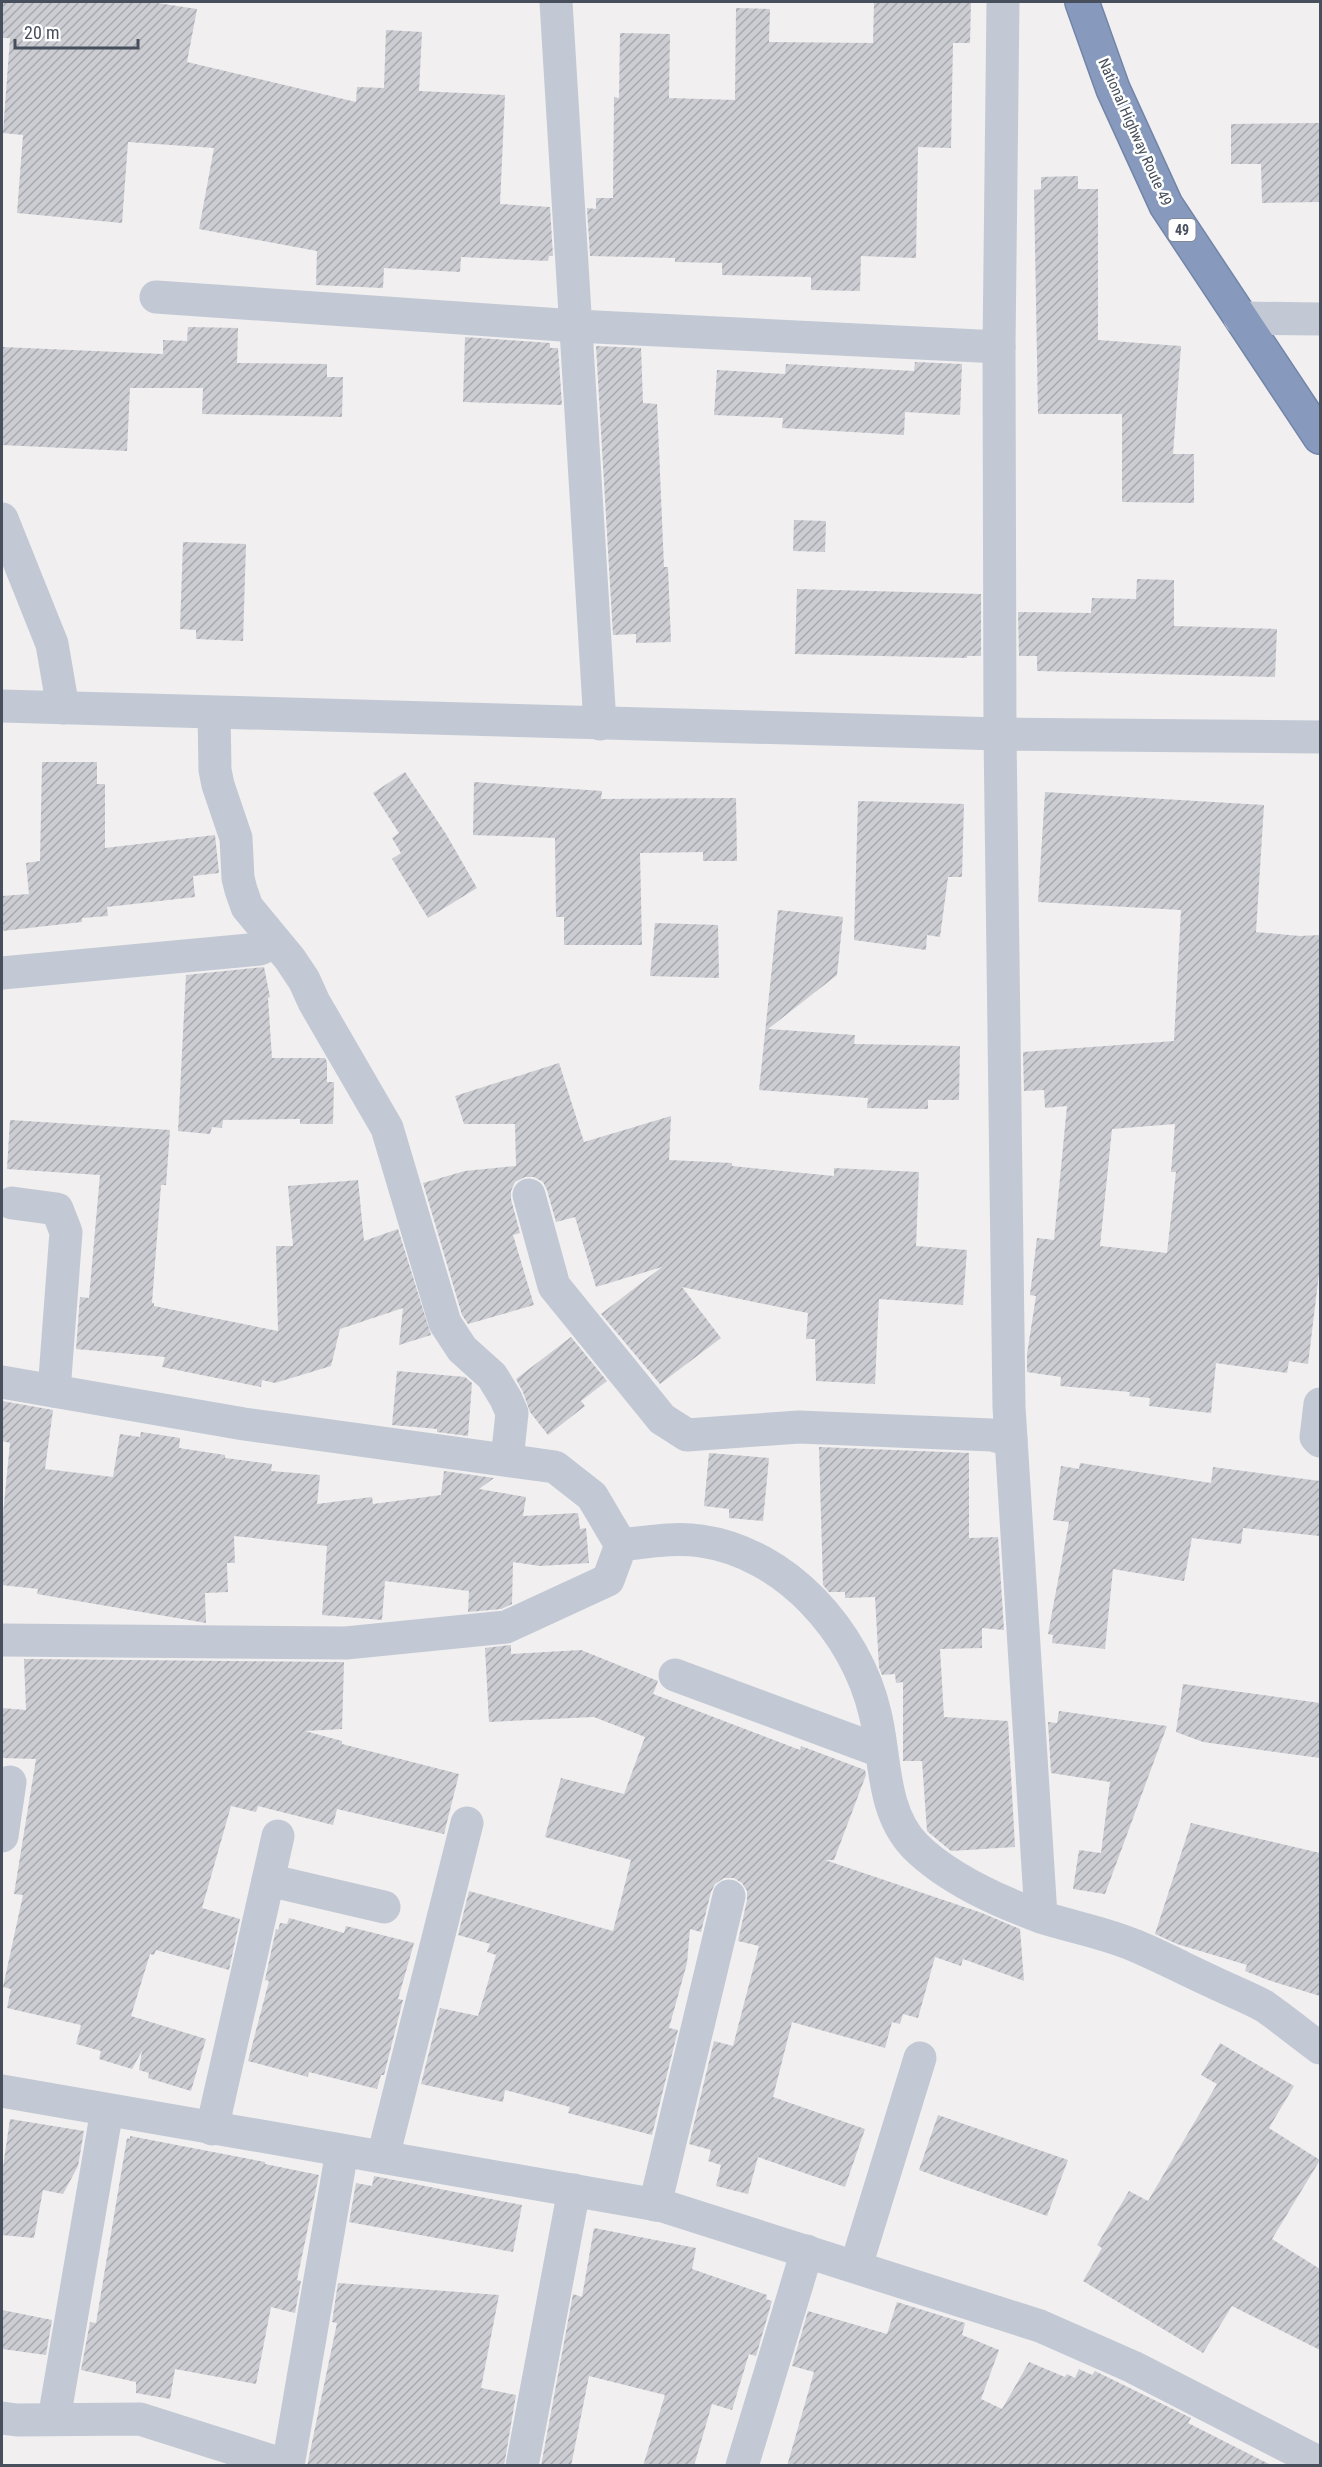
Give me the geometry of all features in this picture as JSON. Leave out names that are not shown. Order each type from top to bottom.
[{"type":"highway","name":"National Highway Route 49","points":[[1082,2],[1113,89],[1166,205],[1320,437]]},
{"type":"street","points":[[556,2],[600,724]]},
{"type":"street","points":[[1003,2],[999,347],[1004,1172],[1011,1440],[1041,1916]]},
{"type":"street","points":[[156,297],[576,326],[999,347]]},
{"type":"street","points":[[1240,318],[1320,319]]},
{"type":"street","points":[[2,519],[52,644],[63,708]]},
{"type":"street","points":[[2,706],[1000,734],[1320,737]]},
{"type":"street","points":[[214,713],[215,770],[236,838],[238,878],[247,907],[304,980],[314,1002],[387,1128],[445,1323],[462,1348],[492,1376],[507,1399],[512,1413],[507,1460]]},
{"type":"street","points":[[2,973],[260,949],[274,942]]},
{"type":"street","points":[[529,1195],[554,1286],[662,1419],[682,1433],[700,1435],[799,1427],[992,1435],[1011,1440]]},
{"type":"street","points":[[12,1203],[57,1209],[66,1232],[54,1391]]},
{"type":"street","points":[[2,1382],[244,1424],[555,1467],[592,1496],[621,1545]]},
{"type":"street","points":[[1320,1404],[1317,1437],[1320,1441]]},
{"type":"street","points":[[621,1545],[677,1539],[701,1540],[736,1548],[763,1560],[787,1576],[806,1593],[844,1640],[867,1689],[875,1713],[880,1751],[894,1812],[901,1830],[927,1857],[993,1897],[1041,1916],[1134,1945],[1263,2006],[1320,2048]]},
{"type":"street","points":[[2,1640],[346,1643],[506,1626],[608,1580],[621,1545]]},
{"type":"street","points":[[675,1675],[880,1751]]},
{"type":"street","points":[[2,1836],[10,1782]]},
{"type":"street","points":[[383,2157],[467,1823]]},
{"type":"street","points":[[212,2129],[278,1836]]},
{"type":"street","points":[[268,1880],[384,1907]]},
{"type":"street","points":[[655,2205],[729,1896]]},
{"type":"street","points":[[856,2266],[920,2058]]},
{"type":"street","points":[[2,2091],[655,2205],[856,2266],[1040,2326],[1133,2367],[1320,2463]]},
{"type":"street","points":[[54,2420],[107,2110]]},
{"type":"street","points":[[2,2418],[16,2420],[140,2419],[288,2465],[342,2151]]},
{"type":"street","points":[[522,2466],[574,2190]]},
{"type":"street","points":[[742,2466],[807,2251]]},
{"type":"building","points":[[2,2],[151,2],[197,9],[187,62],[356,102],[357,87],[384,88],[386,30],[422,32],[419,91],[505,95],[500,204],[550,207],[553,256],[549,256],[548,261],[461,257],[460,272],[384,268],[383,288],[316,285],[317,251],[199,229],[214,148],[128,142],[122,223],[17,213],[23,135],[3,133],[10,38],[2,38]]},
{"type":"building","points":[[874,2],[971,2],[970,43],[953,43],[951,148],[918,147],[916,258],[861,256],[860,291],[811,290],[811,277],[722,275],[722,263],[675,262],[675,258],[590,256],[587,208],[596,209],[596,198],[613,198],[614,97],[619,98],[620,33],[670,34],[669,98],[735,100],[736,8],[770,9],[769,42],[873,43]]},
{"type":"building","points":[[1320,123],[1320,202],[1262,203],[1261,164],[1231,164],[1231,124]]},
{"type":"building","points":[[1078,176],[1078,189],[1098,189],[1098,340],[1181,346],[1173,454],[1194,454],[1194,503],[1122,502],[1122,414],[1038,414],[1034,190],[1041,189],[1041,177]]},
{"type":"building","points":[[188,327],[238,328],[237,363],[327,364],[327,377],[343,377],[342,417],[202,414],[203,388],[130,388],[127,451],[2,445],[2,347],[163,354],[163,340],[187,341]]},
{"type":"building","points":[[465,337],[550,343],[550,348],[558,348],[562,405],[463,402]]},
{"type":"building","points":[[596,346],[641,348],[643,403],[657,404],[664,567],[668,567],[671,642],[636,643],[636,634],[613,635]]},
{"type":"building","points":[[915,362],[962,364],[960,415],[905,412],[904,435],[782,428],[783,418],[714,415],[717,370],[785,374],[786,364],[914,371]]},
{"type":"building","points":[[794,520],[826,521],[825,552],[793,551]]},
{"type":"building","points":[[183,542],[246,544],[243,641],[196,639],[196,630],[180,629]]},
{"type":"building","points":[[1137,579],[1174,580],[1174,626],[1277,629],[1275,677],[1037,671],[1037,656],[1019,656],[1018,612],[1091,613],[1092,598],[1136,599]]},
{"type":"building","points":[[797,589],[981,594],[981,656],[967,656],[967,658],[795,654]]},
{"type":"building","points":[[42,762],[97,762],[97,784],[105,784],[105,848],[215,835],[219,873],[193,876],[195,897],[107,907],[108,916],[82,918],[82,922],[2,931],[2,896],[29,894],[26,863],[40,861]]},
{"type":"building","points":[[405,772],[446,834],[477,888],[428,918],[392,859],[401,853],[392,838],[399,833],[373,793]]},
{"type":"building","points":[[474,782],[602,791],[601,799],[736,798],[737,861],[703,861],[703,852],[640,853],[642,945],[564,945],[564,917],[556,917],[555,838],[473,835]]},
{"type":"building","points":[[1045,792],[1264,805],[1256,932],[1300,936],[1320,935],[1320,1266],[1308,1364],[1289,1361],[1287,1373],[1216,1363],[1211,1413],[1149,1406],[1150,1398],[1129,1396],[1130,1392],[1060,1386],[1061,1377],[1027,1372],[1027,1354],[1036,1296],[1030,1295],[1037,1238],[1054,1240],[1067,1106],[1045,1108],[1044,1090],[1024,1091],[1023,1052],[1174,1041],[1181,910],[1038,902]],"holes":[[[1175,1124],[1171,1172],[1176,1172],[1167,1253],[1100,1246],[1112,1129]]]},
{"type":"building","points":[[858,801],[964,804],[962,877],[948,877],[940,937],[927,935],[926,950],[854,940]]},
{"type":"building","points":[[778,910],[843,917],[837,975],[768,1029],[855,1035],[854,1044],[960,1046],[959,1100],[928,1100],[928,1109],[867,1108],[868,1098],[759,1090]]},
{"type":"building","points":[[655,923],[718,925],[719,978],[650,976]]},
{"type":"building","points":[[264,967],[270,997],[268,998],[272,1058],[325,1058],[327,1082],[334,1082],[333,1124],[300,1124],[300,1119],[223,1120],[222,1128],[212,1127],[210,1134],[178,1131],[186,975]]},
{"type":"building","points":[[559,1063],[584,1142],[671,1116],[669,1160],[732,1163],[732,1166],[834,1176],[834,1168],[919,1172],[916,1246],[967,1250],[963,1305],[879,1299],[875,1384],[816,1381],[815,1339],[806,1339],[808,1313],[682,1287],[721,1338],[660,1384],[601,1314],[662,1267],[596,1287],[575,1217],[556,1222],[543,1182],[534,1177],[525,1177],[515,1182],[511,1191],[520,1233],[513,1235],[534,1305],[468,1324],[462,1315],[423,1183],[465,1171],[516,1166],[515,1124],[464,1124],[455,1096]]},
{"type":"building","points":[[10,1120],[170,1130],[166,1185],[161,1185],[152,1303],[154,1306],[278,1331],[276,1246],[293,1246],[288,1186],[358,1180],[364,1241],[398,1229],[431,1335],[399,1345],[403,1308],[340,1329],[331,1366],[275,1383],[262,1380],[261,1387],[162,1367],[165,1357],[76,1349],[80,1297],[89,1298],[100,1175],[7,1169]]},
{"type":"building","points":[[571,1337],[607,1381],[581,1401],[585,1406],[548,1435],[530,1412],[516,1379]]},
{"type":"building","points":[[397,1371],[465,1377],[472,1383],[468,1436],[437,1432],[437,1429],[392,1425]]},
{"type":"building","points":[[2,1401],[53,1410],[45,1469],[113,1477],[120,1434],[140,1437],[141,1432],[180,1438],[179,1448],[225,1455],[225,1458],[272,1464],[271,1471],[320,1475],[317,1504],[372,1497],[373,1504],[441,1495],[444,1471],[494,1478],[479,1489],[526,1497],[523,1516],[578,1513],[580,1529],[586,1528],[589,1563],[540,1566],[513,1562],[512,1604],[501,1609],[468,1612],[469,1591],[385,1581],[382,1620],[322,1615],[327,1546],[234,1536],[235,1563],[227,1563],[228,1592],[205,1593],[206,1623],[37,1594],[38,1589],[2,1585],[2,1524],[10,1443],[2,1441]]},
{"type":"building","points":[[819,1447],[969,1453],[969,1538],[998,1537],[1004,1630],[982,1628],[982,1648],[940,1649],[944,1717],[1008,1721],[1015,1847],[951,1851],[927,1831],[922,1761],[903,1761],[903,1682],[896,1683],[895,1674],[882,1675],[879,1667],[875,1597],[845,1598],[845,1592],[829,1592],[823,1585]]},
{"type":"building","points":[[709,1453],[769,1458],[763,1521],[729,1518],[729,1509],[704,1506]]},
{"type":"building","points":[[1080,1463],[1211,1483],[1213,1467],[1320,1481],[1320,1536],[1243,1528],[1241,1544],[1192,1538],[1184,1581],[1113,1569],[1105,1649],[1052,1643],[1053,1635],[1048,1634],[1069,1522],[1053,1520],[1061,1466],[1079,1469]]},
{"type":"building","points":[[511,1645],[511,1654],[581,1650],[658,1681],[653,1694],[800,1750],[801,1746],[865,1770],[866,1775],[834,1860],[825,1860],[982,1913],[1020,1929],[1024,1981],[963,1959],[961,1966],[935,1957],[918,2018],[903,2014],[900,2024],[892,2022],[885,2048],[792,2022],[773,2097],[865,2129],[845,2187],[758,2157],[748,2194],[716,2186],[721,2165],[708,2161],[711,2150],[689,2144],[714,2041],[733,2046],[759,1946],[738,1941],[747,1891],[742,1883],[734,1878],[724,1878],[715,1884],[701,1932],[690,1929],[687,1963],[669,2028],[678,2030],[652,2135],[568,2113],[570,2107],[505,2090],[503,2102],[421,2084],[440,2008],[478,2016],[496,1955],[487,1952],[490,1944],[458,1935],[469,1891],[613,1931],[631,1860],[545,1837],[561,1778],[624,1794],[645,1737],[594,1717],[489,1722],[485,1648]]},
{"type":"building","points":[[24,1659],[344,1662],[342,1729],[305,1731],[342,1741],[342,1744],[459,1774],[444,1834],[337,1809],[333,1825],[258,1806],[256,1812],[231,1806],[202,1908],[240,1919],[229,1970],[156,1950],[154,1955],[150,1954],[131,2016],[206,2039],[191,2091],[148,2078],[149,2073],[139,2070],[142,2051],[132,2069],[99,2059],[101,2051],[76,2044],[81,2025],[7,2008],[11,1989],[3,1987],[23,1895],[14,1894],[36,1759],[2,1758],[2,1708],[26,1710]]},
{"type":"building","points":[[1183,1684],[1320,1703],[1320,1758],[1203,1742],[1176,1732]]},
{"type":"building","points":[[1059,1711],[1167,1726],[1105,1894],[1073,1889],[1079,1850],[1101,1853],[1110,1782],[1051,1773],[1048,1722],[1057,1723]]},
{"type":"building","points":[[1191,1823],[1320,1853],[1320,1996],[1245,1971],[1247,1965],[1177,1944],[1155,1934]]},
{"type":"building","points":[[289,1918],[344,1933],[346,1926],[414,1943],[398,1999],[403,2000],[384,2075],[381,2075],[377,2089],[309,2072],[308,2077],[248,2061],[269,1981],[265,1980],[276,1929],[278,1930],[280,1923],[287,1924]]},
{"type":"building","points":[[1220,2043],[1294,2086],[1269,2128],[1320,2160],[1272,2239],[1320,2269],[1320,2350],[1232,2306],[1203,2353],[1083,2281],[1102,2248],[1097,2245],[1129,2191],[1148,2201],[1217,2084],[1201,2075]]},
{"type":"building","points":[[938,2115],[1068,2160],[1047,2216],[919,2170]]},
{"type":"building","points":[[10,2119],[84,2131],[78,2166],[63,2194],[43,2190],[34,2238],[2,2235],[2,2174]]},
{"type":"building","points":[[130,2136],[265,2162],[265,2164],[319,2175],[297,2280],[301,2281],[295,2313],[271,2307],[256,2384],[175,2369],[170,2399],[136,2393],[136,2382],[81,2370],[90,2322],[96,2323],[127,2138],[130,2139]]},
{"type":"building","points":[[374,2176],[522,2205],[513,2252],[349,2222],[356,2183],[372,2186]]},
{"type":"building","points":[[594,2228],[696,2248],[692,2269],[767,2295],[766,2299],[772,2301],[756,2356],[749,2354],[732,2410],[712,2404],[694,2466],[643,2466],[665,2395],[589,2376],[571,2466],[541,2466],[573,2294],[582,2297]]},
{"type":"building","points":[[338,2283],[499,2295],[481,2388],[516,2395],[504,2466],[307,2466],[337,2323],[332,2322]]},
{"type":"building","points":[[897,2302],[965,2323],[962,2335],[999,2350],[981,2399],[1002,2409],[1029,2362],[1065,2377],[1067,2374],[1075,2378],[1079,2369],[1092,2375],[1095,2371],[1191,2418],[1188,2423],[1273,2466],[787,2466],[814,2372],[792,2366],[808,2311],[887,2334]]},
{"type":"building","points":[[2,2310],[52,2320],[46,2355],[2,2349]]}]
